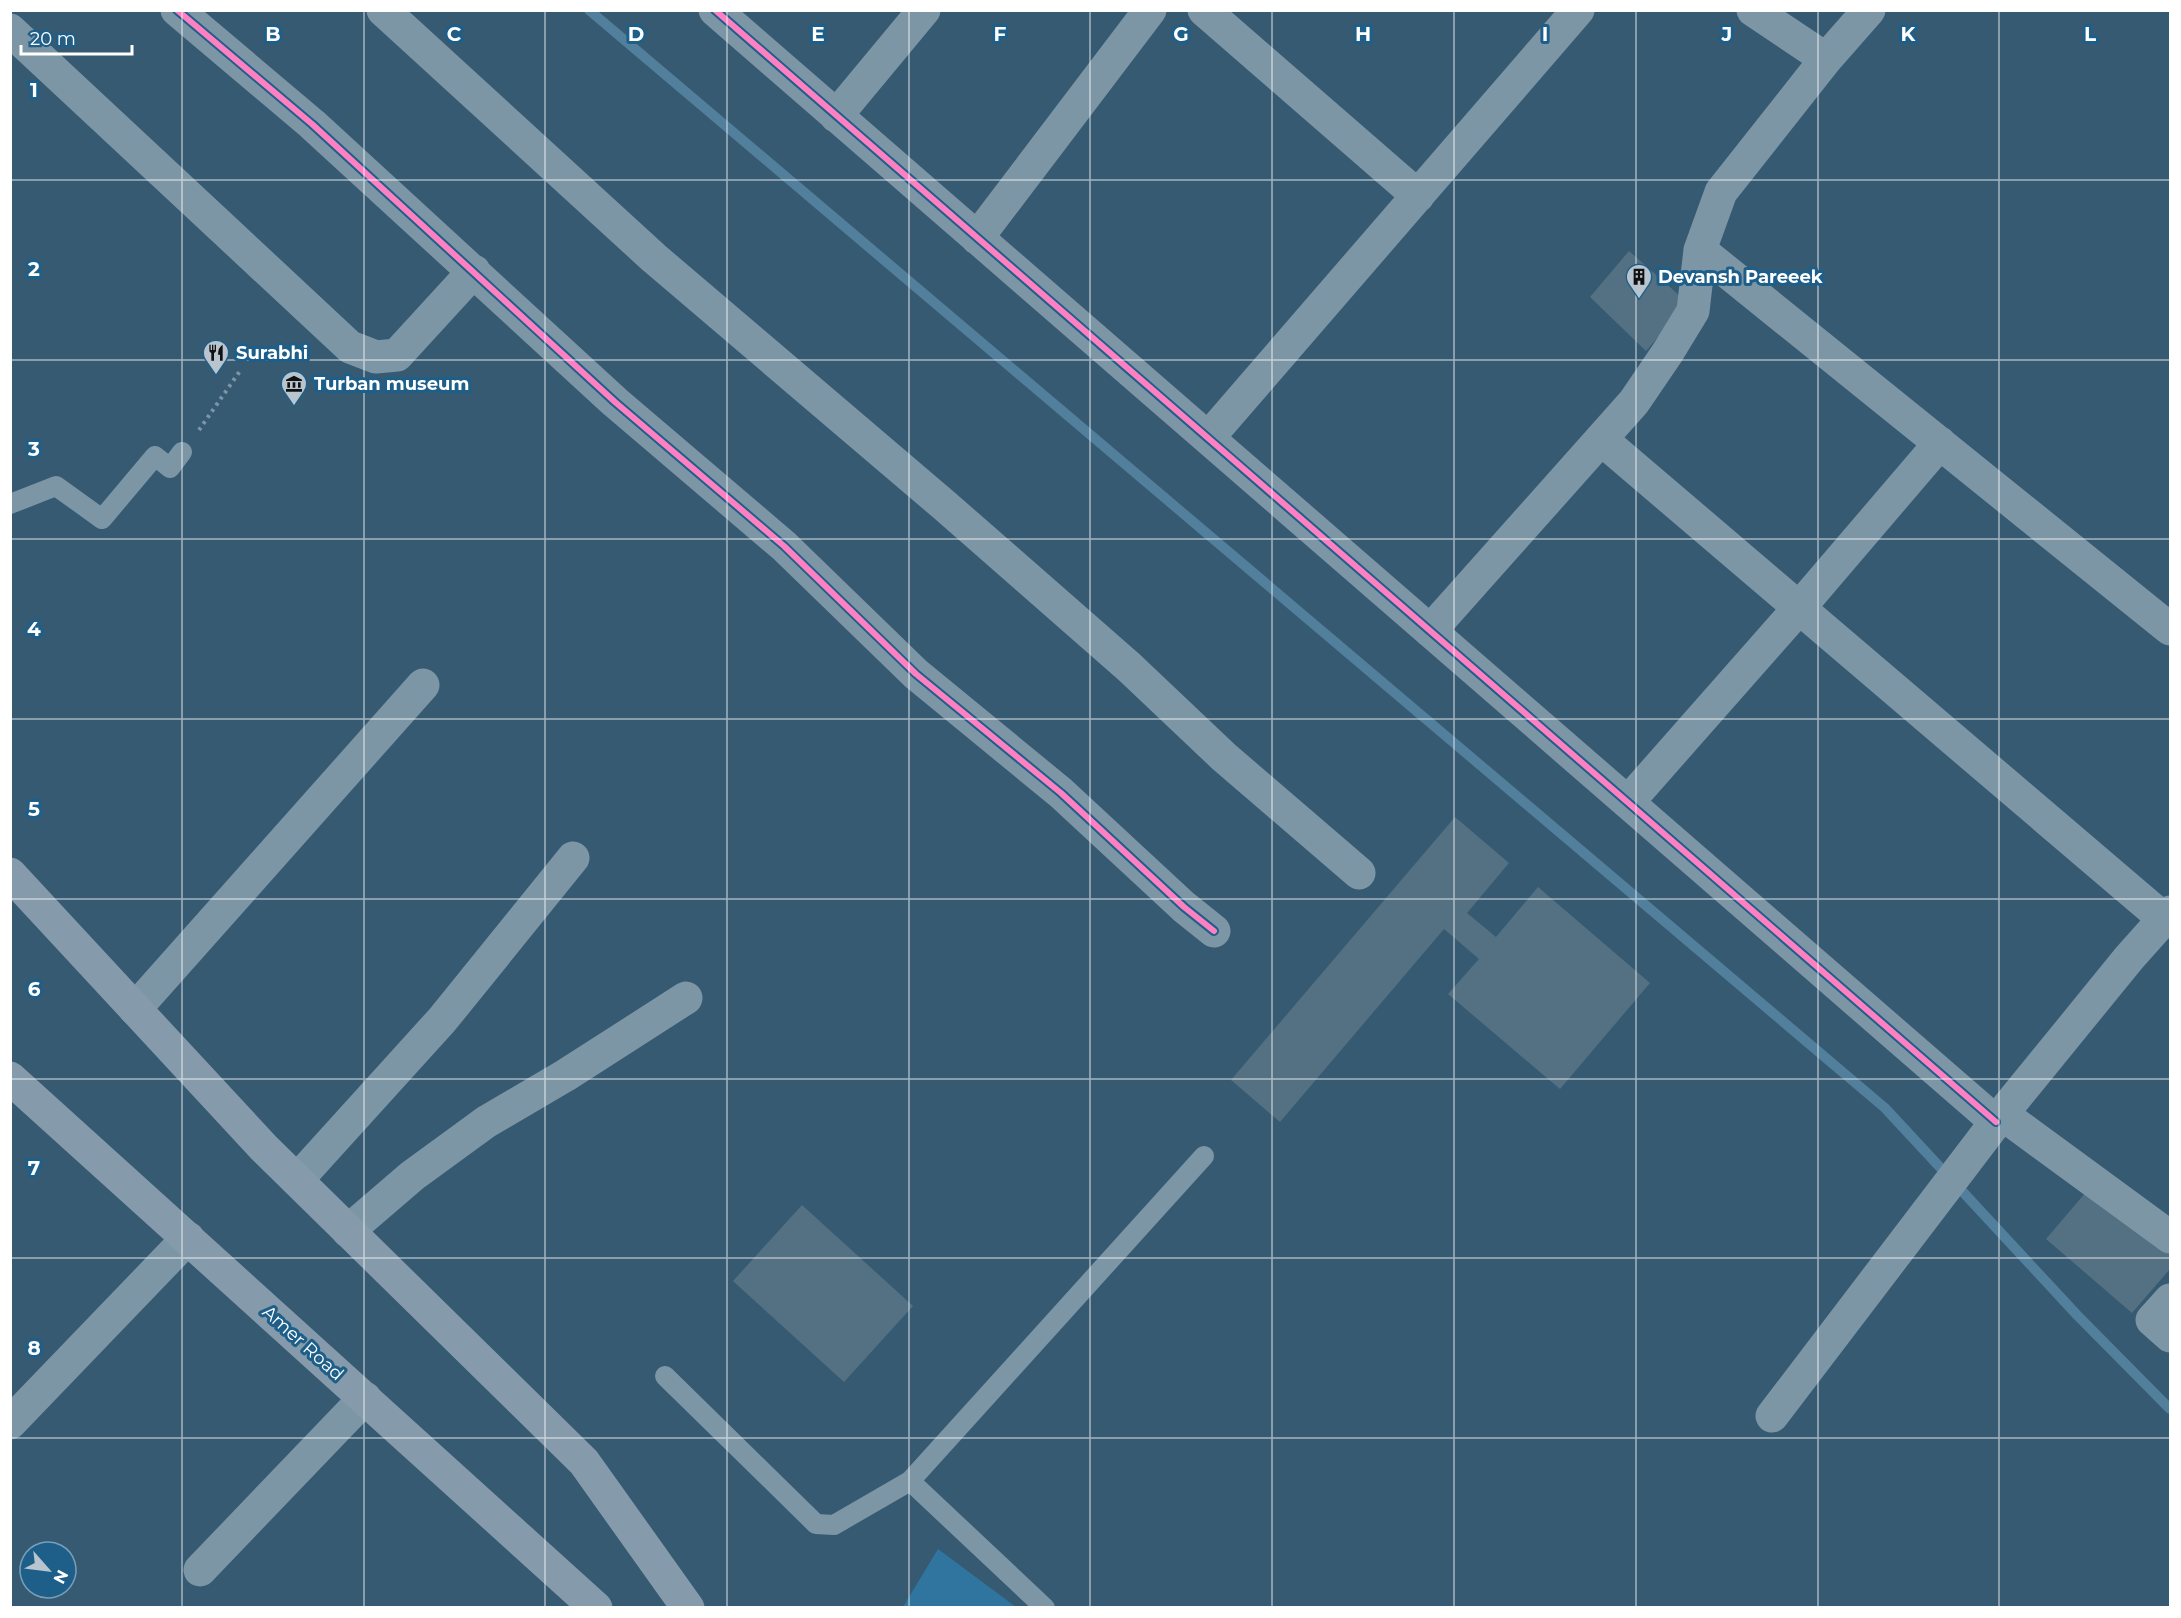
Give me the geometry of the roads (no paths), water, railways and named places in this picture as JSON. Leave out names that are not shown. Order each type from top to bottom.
[{"type":"main road","points":[[10,874],[297,1180],[584,1462],[688,1608]]},
{"type":"main road","name":"Amer Road","points":[[10,1078],[596,1608]]},
{"type":"street","points":[[177,10],[312,124],[615,402],[784,546],[916,674],[1061,793],[1184,907],[1214,931]]},
{"type":"street","points":[[383,10],[654,258],[953,513],[1129,667],[1224,757],[1359,873]]},
{"type":"street","points":[[715,10],[1628,802],[1992,1128],[2170,1237]]},
{"type":"street","points":[[836,116],[924,10]]},
{"type":"street","points":[[977,238],[1150,10]]},
{"type":"street","points":[[1204,10],[1418,196]]},
{"type":"street","points":[[1208,438],[1578,10]]},
{"type":"street","points":[[1753,10],[1826,59]]},
{"type":"street","points":[[1430,631],[1634,402],[1693,311],[1700,250],[1721,192],[1826,59],[1869,10]]},
{"type":"street","points":[[10,30],[90,102],[116,130],[350,347],[376,357],[397,355],[474,271]]},
{"type":"street","points":[[1700,250],[2170,629]]},
{"type":"street","points":[[1601,439],[1799,608],[2167,915],[2129,957],[1992,1128],[1772,1416]]},
{"type":"street","points":[[1628,802],[1799,608],[1940,443]]},
{"type":"street","points":[[135,1008],[423,685]]},
{"type":"street","points":[[297,1180],[442,1020],[573,858]]},
{"type":"street","points":[[348,1230],[412,1176],[486,1122],[566,1075],[686,998]]},
{"type":"street","points":[[14,1414],[188,1238]]},
{"type":"street","points":[[2170,1300],[2152,1320],[2170,1336]]},
{"type":"street","points":[[200,1570],[365,1398]]},
{"type":"lane","points":[[10,504],[56,486],[102,519],[155,456],[170,468],[182,452]]},
{"type":"lane","points":[[665,1376],[816,1524],[834,1525],[910,1481],[1204,1156]]},
{"type":"lane","points":[[910,1481],[1045,1608]]},
{"type":"waterway","points":[[589,10],[1885,1108],[2077,1315],[2170,1409]]},
{"type":"place","name":"Devansh Pareeek","points":[[1639,300]]},
{"type":"place","name":"Surabhi","points":[[216,376]]},
{"type":"place","name":"Turban museum","points":[[294,407]]}]
